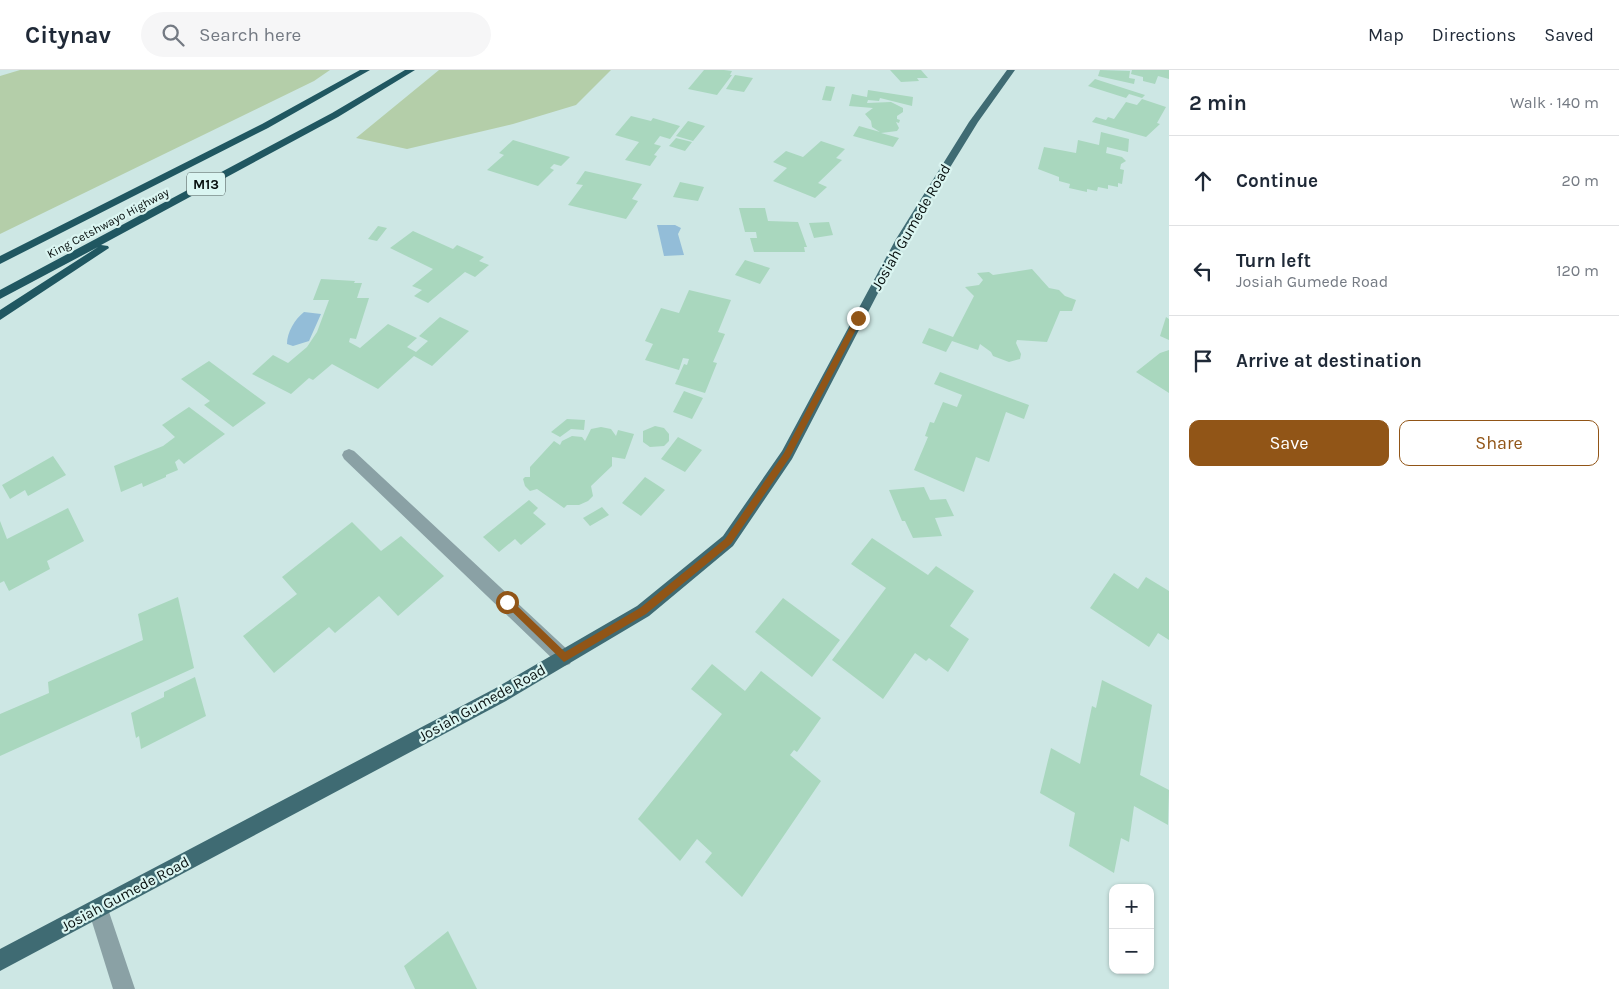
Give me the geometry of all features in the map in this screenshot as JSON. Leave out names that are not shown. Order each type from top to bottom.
[{"type":"highway","name":"King Cetshwayo Highway","points":[[0,260],[265,126],[366,70]]},
{"type":"highway","name":"King Cetshwayo Highway","points":[[0,294],[336,116],[411,70]]},
{"type":"highway","points":[[0,316],[67,274],[161,208]]},
{"type":"main road","name":"Josiah Gumede Road","points":[[0,960],[500,695],[643,611],[728,541],[787,455],[901,239],[974,122],[1011,70]]},
{"type":"street","points":[[349,455],[507,602],[564,658]]},
{"type":"street","points":[[98,909],[124,989]]},
{"type":"green space","points":[[20,70],[330,70],[314,81],[0,234],[0,76]]},
{"type":"green space","points":[[439,70],[611,70],[576,105],[513,124],[407,149],[356,138]]},
{"type":"water","points":[[657,225],[675,225],[681,228],[678,234],[684,255],[664,256]]},
{"type":"water","points":[[304,312],[321,314],[309,341],[293,346],[287,344],[292,326]]},
{"type":"building","points":[[704,70],[732,71],[730,75],[732,75],[717,95],[688,89]]},
{"type":"building","points":[[890,70],[921,70],[928,78],[917,78],[919,81],[901,82]]},
{"type":"building","points":[[1100,70],[1130,71],[1129,78],[1135,79],[1134,84],[1098,76]]},
{"type":"building","points":[[1132,70],[1169,70],[1169,79],[1158,76],[1155,84],[1143,81],[1143,77],[1131,74]]},
{"type":"building","points":[[735,75],[753,78],[744,92],[726,89]]},
{"type":"building","points":[[1095,79],[1145,95],[1142,98],[1129,94],[1126,98],[1088,86]]},
{"type":"building","points":[[826,86],[835,87],[831,101],[822,100]]},
{"type":"building","points":[[868,90],[913,97],[912,106],[880,98],[879,101],[868,100],[867,103],[891,102],[903,108],[903,112],[897,116],[897,119],[900,120],[899,123],[896,122],[899,128],[897,131],[881,133],[899,138],[893,147],[853,136],[859,126],[880,132],[872,127],[871,121],[865,114],[873,108],[849,106],[852,94],[867,97]]},
{"type":"building","points":[[1142,99],[1166,107],[1157,123],[1160,124],[1146,137],[1092,122],[1096,117],[1106,120],[1108,117],[1114,119],[1126,102],[1137,105]]},
{"type":"building","points":[[631,116],[651,121],[653,118],[680,126],[670,139],[660,136],[654,144],[661,146],[654,155],[657,156],[650,166],[625,160],[639,142],[615,135]]},
{"type":"building","points":[[688,121],[705,126],[693,141],[676,136]]},
{"type":"building","points":[[1101,132],[1129,139],[1128,152],[1107,147],[1106,153],[1122,157],[1126,161],[1121,164],[1120,169],[1124,170],[1122,184],[1118,183],[1118,187],[1108,185],[1108,189],[1098,187],[1097,191],[1087,189],[1087,192],[1069,188],[1070,184],[1059,181],[1059,177],[1038,169],[1044,147],[1076,153],[1078,140],[1099,145]]},
{"type":"building","points":[[676,138],[692,142],[685,151],[669,146]]},
{"type":"building","points":[[513,140],[570,157],[561,166],[554,164],[550,168],[554,170],[538,186],[487,170],[504,155],[499,153]]},
{"type":"building","points":[[821,141],[845,149],[836,158],[842,160],[818,183],[827,187],[815,198],[773,181],[787,168],[773,162],[786,151],[803,157]]},
{"type":"building","points":[[585,171],[642,184],[632,199],[638,201],[626,219],[568,205],[583,185],[576,184]]},
{"type":"building","points":[[680,182],[704,187],[698,201],[673,197]]},
{"type":"building","points":[[739,208],[765,208],[768,221],[798,222],[807,247],[804,247],[805,252],[754,252],[750,238],[757,238],[756,232],[745,232]]},
{"type":"building","points":[[829,222],[833,235],[814,238],[809,223]]},
{"type":"building","points":[[378,226],[387,228],[377,241],[368,239]]},
{"type":"building","points":[[413,231],[453,249],[457,245],[484,257],[479,261],[489,265],[475,277],[465,272],[428,303],[414,296],[422,290],[412,286],[433,269],[390,248]]},
{"type":"building","points":[[745,260],[770,268],[760,284],[735,275]]},
{"type":"building","points":[[1032,269],[1049,288],[1059,290],[1065,296],[1076,300],[1072,311],[1060,311],[1047,342],[1017,340],[1016,343],[1021,354],[1020,359],[1009,362],[993,356],[991,352],[980,344],[978,350],[952,341],[946,352],[922,343],[929,328],[953,337],[974,296],[965,287],[979,285],[983,280],[977,273],[989,272],[993,275]]},
{"type":"building","points":[[321,279],[362,283],[357,298],[369,298],[356,339],[350,338],[349,342],[360,348],[388,324],[417,338],[407,347],[416,352],[428,341],[419,336],[440,317],[469,331],[432,366],[414,356],[378,389],[332,364],[313,380],[309,378],[291,394],[252,374],[273,355],[288,363],[307,347],[317,332],[329,300],[313,300]]},
{"type":"building","points":[[689,290],[731,300],[718,332],[725,334],[713,362],[717,363],[705,393],[675,384],[684,364],[687,365],[689,359],[683,358],[679,370],[645,360],[653,344],[645,341],[661,308],[679,313]]},
{"type":"building","points":[[1166,317],[1169,319],[1169,340],[1160,336]]},
{"type":"building","points":[[1169,350],[1169,393],[1136,372],[1160,353]]},
{"type":"building","points":[[209,361],[266,403],[233,427],[204,405],[210,401],[181,379]]},
{"type":"building","points":[[940,372],[1029,405],[1024,419],[1006,412],[989,462],[976,457],[964,492],[914,470],[928,437],[925,436],[930,422],[934,423],[943,402],[957,407],[962,395],[934,384]]},
{"type":"building","points":[[684,391],[703,398],[692,419],[673,412]]},
{"type":"building","points":[[189,407],[225,434],[184,464],[179,459],[175,462],[178,470],[166,475],[166,477],[143,487],[142,483],[121,492],[114,466],[163,446],[175,437],[162,425]]},
{"type":"building","points":[[567,419],[585,420],[584,430],[571,429],[560,437],[551,432]]},
{"type":"building","points":[[655,426],[664,428],[669,434],[669,441],[664,446],[650,447],[643,442],[643,431]]},
{"type":"building","points":[[601,427],[611,429],[616,436],[618,430],[634,434],[625,459],[612,457],[612,466],[591,486],[593,496],[588,501],[579,505],[567,505],[564,508],[537,489],[530,491],[525,486],[523,479],[530,477],[530,467],[554,441],[560,445],[562,441],[572,436],[582,437],[585,441],[591,429]]},
{"type":"building","points":[[678,437],[702,450],[685,472],[661,459]]},
{"type":"building","points":[[53,456],[66,475],[28,496],[25,490],[10,499],[2,485]]},
{"type":"building","points":[[645,477],[665,490],[641,516],[622,503]]},
{"type":"building","points":[[924,487],[930,500],[946,499],[954,516],[935,518],[942,536],[913,538],[905,521],[902,521],[889,490]]},
{"type":"building","points":[[529,500],[538,508],[533,513],[546,524],[521,545],[515,539],[499,552],[483,537]]},
{"type":"building","points":[[602,507],[609,515],[590,526],[583,518]]},
{"type":"building","points":[[68,508],[84,541],[47,561],[50,569],[9,591],[4,581],[0,583],[0,521],[7,539]]},
{"type":"building","points":[[352,522],[381,551],[401,536],[444,576],[398,616],[379,596],[335,633],[329,627],[274,673],[243,636],[297,594],[282,577]]},
{"type":"building","points":[[872,538],[928,575],[936,566],[974,591],[950,626],[969,639],[948,672],[929,658],[926,661],[915,653],[883,699],[832,660],[886,588],[851,564]]},
{"type":"building","points":[[1114,573],[1138,589],[1146,577],[1169,591],[1169,640],[1158,633],[1149,647],[1090,608]]},
{"type":"building","points":[[178,597],[194,668],[0,756],[0,714],[49,693],[48,682],[143,640],[138,614]]},
{"type":"building","points":[[783,598],[840,640],[812,677],[755,632]]},
{"type":"building","points":[[712,664],[745,691],[761,671],[821,718],[797,752],[794,750],[790,755],[821,781],[742,897],[705,862],[712,853],[697,839],[680,861],[638,819],[722,714],[691,689]]},
{"type":"building","points":[[195,677],[206,716],[141,749],[139,736],[136,738],[131,713],[164,697],[164,692]]},
{"type":"building","points":[[1102,680],[1152,705],[1140,775],[1169,790],[1168,825],[1134,806],[1129,842],[1121,838],[1114,873],[1069,846],[1075,813],[1040,793],[1051,748],[1080,764],[1092,706],[1096,708]]},
{"type":"building","points":[[448,931],[477,989],[415,989],[404,966]]},
{"type":"route","points":[[507,602],[564,658],[643,611],[728,541],[787,455],[858,318]]}]
